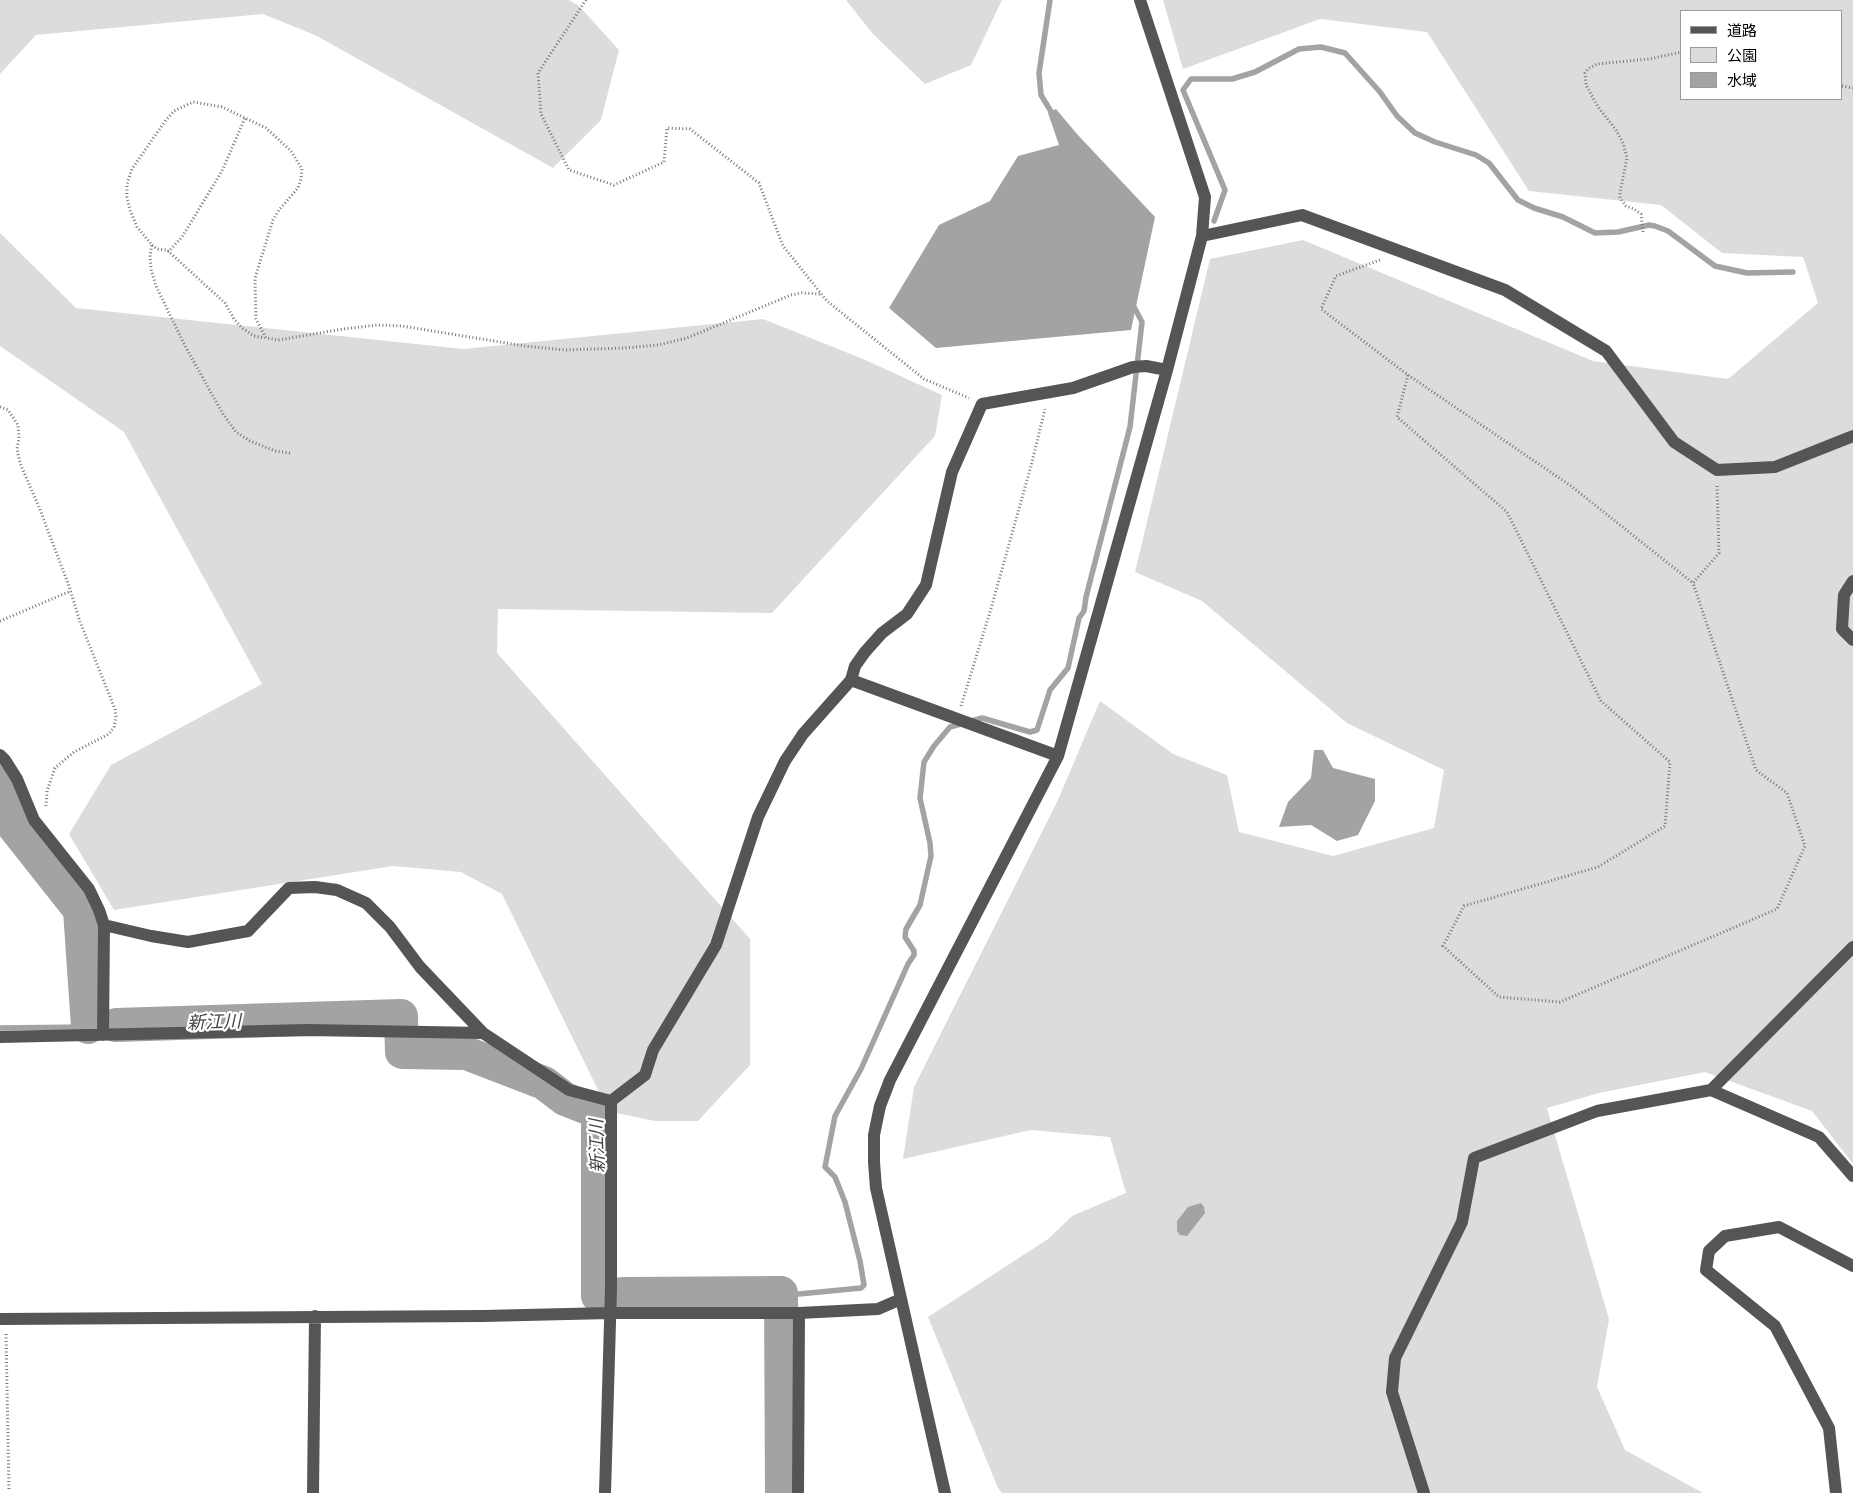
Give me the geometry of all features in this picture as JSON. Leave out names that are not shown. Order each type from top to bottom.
[{"type":"street","points":[[945,1493],[876,1188],[874,1135],[880,1106],[890,1080],[1058,756],[1167,370],[1202,236],[1204,197],[1140,0]]},
{"type":"street","points":[[1202,236],[1302,215],[1505,290],[1606,351],[1674,442],[1717,470],[1775,467],[1853,436]]},
{"type":"street","points":[[611,1101],[645,1075],[653,1050],[716,945],[758,817],[786,761],[803,734],[851,680],[855,666],[865,652],[882,633],[908,614],[926,585],[952,472],[982,404],[1073,388],[1133,368],[1146,366],[1167,370]]},
{"type":"street","points":[[1853,581],[1844,595],[1842,629],[1853,640]]},
{"type":"street","points":[[851,680],[1058,756]]},
{"type":"street","points":[[0,755],[17,779],[34,820],[89,889],[100,910],[104,925],[103,1035]]},
{"type":"street","points":[[104,925],[188,942],[248,931],[289,888],[315,887],[337,890],[366,903],[390,927],[420,967],[483,1033],[569,1090],[611,1101]]},
{"type":"street","points":[[1711,1090],[1853,947]]},
{"type":"street","points":[[0,1037],[308,1030],[483,1033]]},
{"type":"street","points":[[1424,1493],[1392,1392],[1395,1358],[1462,1222],[1474,1158],[1597,1111],[1711,1090],[1819,1137],[1853,1176]]},
{"type":"street","points":[[605,1493],[611,1288],[611,1101]]},
{"type":"street","points":[[1836,1493],[1828,1428],[1775,1326],[1706,1270],[1709,1251],[1725,1236],[1779,1227],[1853,1266]]},
{"type":"street","points":[[3,1319],[483,1316],[610,1312],[768,1314],[878,1309],[900,1299]]},
{"type":"street","points":[[798,1313],[798,1493]]},
{"type":"street","points":[[313,1493],[315,1316]]},
{"type":"path","points":[[586,0],[538,73],[541,114],[569,170],[614,184],[664,162],[667,128],[690,129],[759,183],[783,246],[826,301],[924,379],[982,404]]},
{"type":"path","points":[[1643,232],[1641,214],[1626,206],[1620,198],[1627,158],[1623,143],[1616,130],[1598,108],[1586,85],[1585,73],[1597,64],[1649,59],[1680,52]]},
{"type":"path","points":[[266,338],[256,319],[255,278],[273,220],[298,188],[302,169],[291,151],[266,128],[222,107],[193,102],[174,111],[132,169],[127,184],[130,210],[137,227],[152,245],[168,252],[225,303],[234,319],[242,328],[254,336],[266,338],[278,340],[378,325],[402,326],[525,346],[565,350],[624,348],[658,345],[687,338],[791,295],[802,293],[821,294]]},
{"type":"path","points":[[168,252],[182,237],[222,171],[245,118]]},
{"type":"path","points":[[152,245],[150,255],[151,269],[156,286],[185,346],[222,414],[236,432],[250,441],[275,451],[290,453]]},
{"type":"path","points":[[1401,252],[1336,276],[1321,309],[1408,375],[1571,486],[1693,583],[1756,770],[1787,793],[1806,846],[1777,908],[1560,1002],[1499,997],[1443,946],[1464,906],[1598,867],[1665,826],[1670,762],[1601,702],[1507,512],[1397,417],[1408,375]]},
{"type":"path","points":[[957,719],[1042,425],[1045,406],[1044,393]]},
{"type":"path","points":[[0,407],[8,410],[18,424],[17,449],[20,463],[39,507],[71,592],[80,622],[115,709],[116,717],[114,727],[109,734],[74,752],[55,768],[47,791],[45,821],[42,831]]},
{"type":"path","points":[[1693,583],[1719,553],[1717,470]]},
{"type":"path","points":[[0,621],[71,592]]},
{"type":"path","points":[[3,1319],[9,1491]]},
{"type":"green space","points":[[0,0],[569,0],[579,6],[619,50],[601,120],[553,168],[315,35],[263,14],[36,35],[0,74]]},
{"type":"green space","points":[[846,0],[1002,0],[971,65],[925,84],[873,34]]},
{"type":"green space","points":[[1163,0],[1853,0],[1853,1164],[1812,1111],[1705,1072],[1599,1093],[1547,1108],[1609,1319],[1597,1387],[1625,1450],[1703,1493],[1002,1493],[998,1488],[928,1317],[1048,1239],[1072,1216],[1126,1193],[1110,1137],[1031,1130],[903,1159],[914,1087],[1057,802],[1100,701],[1173,754],[1227,775],[1239,832],[1333,856],[1434,828],[1444,770],[1347,723],[1202,601],[1135,572],[1210,259],[1303,240],[1593,361],[1728,379],[1818,303],[1803,257],[1722,253],[1661,205],[1529,191],[1427,32],[1320,19],[1183,69]]},
{"type":"green space","points":[[0,233],[76,308],[463,349],[763,319],[863,359],[942,395],[935,436],[772,613],[498,609],[497,653],[750,939],[750,1065],[698,1121],[655,1121],[606,1111],[600,1094],[502,894],[461,872],[393,866],[114,910],[69,834],[111,765],[262,684],[124,432],[0,346]]},
{"type":"water","points":[[1056,109],[1155,217],[1131,330],[936,348],[889,308],[939,225],[990,201],[1018,156],[1059,145],[1048,113]]},
{"type":"water","points":[[1314,750],[1323,750],[1333,768],[1375,779],[1375,801],[1358,835],[1337,841],[1311,825],[1279,827],[1288,802],[1311,778]]},
{"type":"water","points":[[1201,1203],[1205,1213],[1187,1236],[1180,1235],[1177,1231],[1177,1221],[1188,1207]]},
{"type":"waterway","points":[[1050,0],[1039,73],[1041,95],[1055,118]]},
{"type":"waterway","points":[[1214,221],[1225,190],[1183,90],[1191,79],[1232,79],[1255,72],[1299,49],[1321,47],[1345,53],[1380,92],[1397,116],[1415,133],[1435,142],[1476,155],[1489,163],[1518,200],[1534,208],[1563,217],[1595,233],[1618,232],[1649,225],[1655,226],[1668,231],[1715,266],[1747,273],[1793,272]]},
{"type":"waterway","points":[[781,1293],[799,1294],[861,1288],[864,1285],[845,1202],[835,1177],[825,1167],[835,1116],[861,1069],[908,964],[914,955],[914,951],[905,937],[906,929],[920,905],[931,856],[920,798],[924,762],[934,746],[950,727],[982,718],[1030,732],[1037,730],[1050,690],[1068,668],[1079,618],[1084,611],[1130,427],[1142,322],[1132,303]]},
{"type":"waterway","name":"新江川","points":[[0,779],[12,824],[80,910],[88,1027]]},
{"type":"waterway","name":"新江川","points":[[116,1025],[401,1016],[402,1052],[466,1053],[544,1083],[565,1099],[598,1112],[598,1296],[625,1294],[781,1293],[782,1493]]},
{"type":"waterway","points":[[0,1028],[88,1027]]}]
